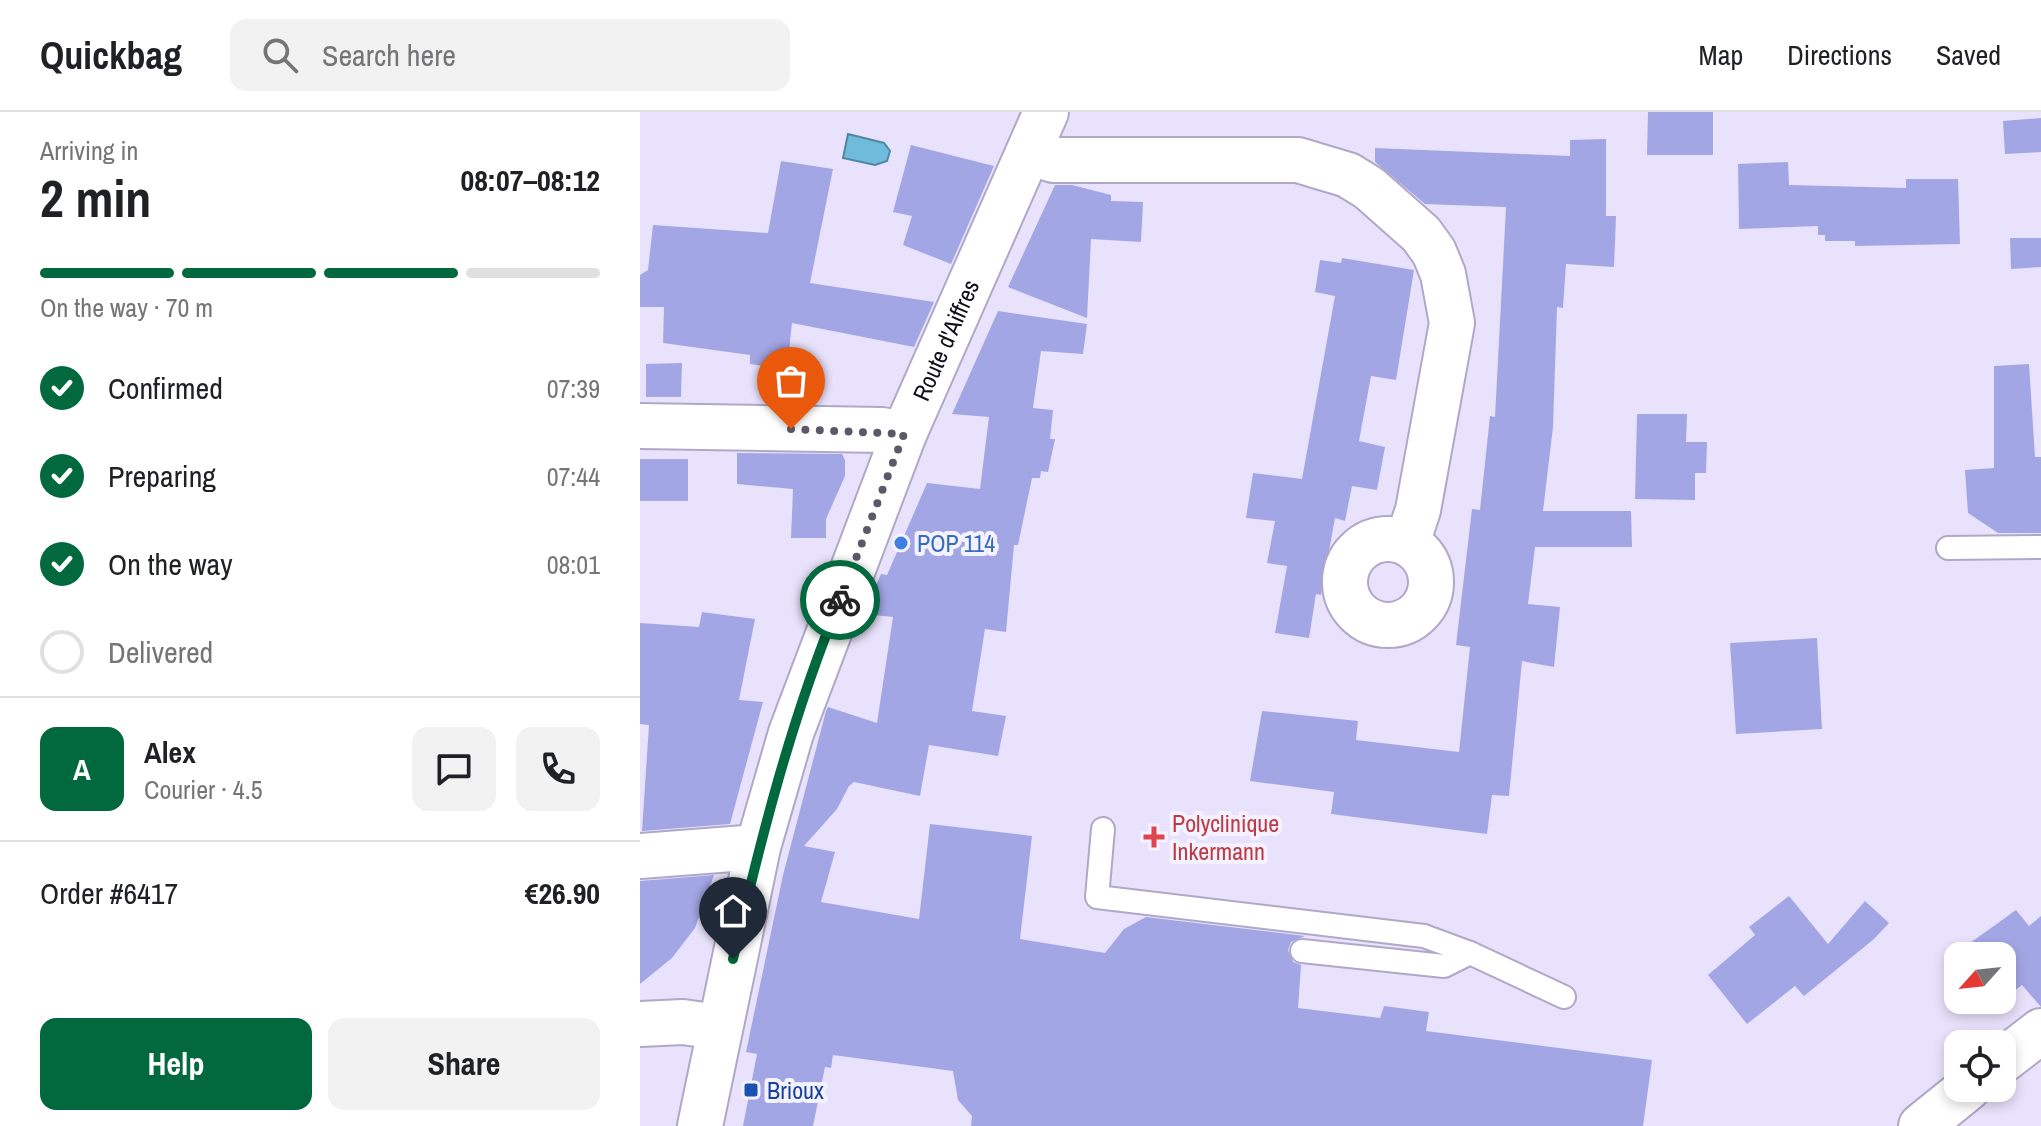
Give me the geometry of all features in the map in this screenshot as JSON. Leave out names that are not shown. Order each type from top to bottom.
[{"type":"street","name":"Route d'Aiffres","points":[[700,1126],[718,1027],[758,847],[819,650],[904,434],[1046,112]]},
{"type":"street","points":[[1029,152],[1053,160],[1298,160],[1348,175],[1369,188],[1421,234],[1434,252],[1443,274],[1452,323],[1418,510],[1407,543]]},
{"type":"street","points":[[640,426],[882,430],[904,434]]},
{"type":"street","points":[[640,856],[758,847]]},
{"type":"street","points":[[640,1024],[683,1022],[718,1027]]},
{"type":"street","points":[[2016,1050],[2041,1031]]},
{"type":"street","points":[[1921,1126],[1951,1102]]},
{"type":"lane","points":[[1948,548],[2041,547]]},
{"type":"lane","points":[[1103,829],[1097,897],[1424,936],[1470,953],[1564,997]]},
{"type":"lane","points":[[1302,951],[1444,966],[1470,953]]},
{"type":"water","points":[[848,134],[884,143],[890,151],[887,161],[875,165],[843,158]]},
{"type":"building","points":[[1648,112],[1713,112],[1713,155],[1647,155]]},
{"type":"building","points":[[2041,118],[2041,152],[2005,154],[2003,121]]},
{"type":"building","points":[[1606,139],[1606,216],[1616,216],[1614,267],[1566,264],[1563,308],[1557,307],[1553,427],[1543,511],[1631,511],[1632,547],[1535,547],[1528,604],[1560,607],[1554,667],[1522,661],[1509,796],[1492,795],[1487,834],[1331,814],[1334,792],[1250,781],[1262,711],[1358,721],[1356,740],[1459,752],[1470,647],[1456,645],[1472,509],[1480,510],[1490,416],[1495,417],[1506,207],[1425,204],[1375,162],[1375,148],[1570,156],[1570,140]]},
{"type":"building","points":[[911,145],[994,166],[951,264],[903,245],[912,216],[893,212]]},
{"type":"building","points":[[781,161],[833,169],[810,283],[934,302],[914,347],[792,323],[787,369],[750,364],[750,355],[663,343],[664,307],[640,307],[640,275],[648,270],[653,225],[768,233]]},
{"type":"building","points":[[1788,162],[1789,185],[1906,188],[1906,179],[1958,179],[1960,244],[1855,246],[1855,241],[1825,241],[1825,235],[1818,235],[1818,226],[1739,229],[1738,164]]},
{"type":"building","points":[[1055,185],[1072,185],[1111,195],[1111,201],[1143,202],[1141,242],[1091,239],[1087,318],[1008,287]]},
{"type":"building","points":[[2010,238],[2041,238],[2041,267],[2011,269]]},
{"type":"building","points":[[1342,258],[1414,270],[1396,380],[1371,376],[1359,441],[1385,447],[1377,490],[1352,486],[1345,521],[1335,518],[1321,595],[1316,594],[1309,638],[1275,633],[1287,566],[1267,563],[1275,521],[1246,518],[1253,473],[1302,479],[1335,296],[1315,292],[1320,260],[1341,263]]},
{"type":"building","points":[[998,311],[1087,324],[1083,354],[1041,351],[1033,408],[1053,410],[1050,439],[1055,439],[1048,472],[1041,471],[1040,478],[1032,478],[1018,545],[1014,545],[1006,632],[985,629],[972,711],[1006,716],[998,756],[929,745],[920,796],[854,782],[849,786],[837,809],[804,846],[835,852],[821,902],[919,919],[930,824],[1032,836],[1020,939],[1105,953],[1124,929],[1146,917],[1305,936],[1291,942],[1288,950],[1293,962],[1301,965],[1298,1008],[1380,1018],[1384,1006],[1429,1012],[1426,1031],[1652,1060],[1643,1126],[971,1126],[972,1116],[958,1100],[953,1071],[833,1055],[831,1068],[825,1067],[813,1126],[743,1126],[757,1054],[746,1052],[783,875],[826,711],[828,707],[877,723],[893,617],[864,614],[881,574],[887,575],[927,483],[980,489],[989,417],[952,414]]},
{"type":"building","points":[[682,363],[681,397],[646,397],[646,364]]},
{"type":"building","points":[[2029,364],[2035,457],[2041,457],[2041,533],[1998,533],[1968,513],[1965,470],[1994,468],[1994,366]]},
{"type":"building","points":[[1637,414],[1687,414],[1686,442],[1707,442],[1706,473],[1695,473],[1695,500],[1635,499]]},
{"type":"building","points":[[737,453],[842,454],[845,476],[826,519],[826,538],[791,538],[793,489],[737,484]]},
{"type":"building","points":[[640,459],[688,459],[688,501],[640,501]]},
{"type":"building","points":[[702,612],[755,619],[739,700],[763,702],[730,824],[642,831],[649,725],[640,724],[640,623],[699,627]]},
{"type":"building","points":[[1817,638],[1822,729],[1736,734],[1730,643]]},
{"type":"building","points":[[714,875],[695,928],[672,958],[640,984],[640,881]]},
{"type":"building","points":[[1789,896],[1828,944],[1865,901],[1889,923],[1804,996],[1795,986],[1747,1024],[1708,975],[1755,935],[1749,927]]},
{"type":"building","points":[[2016,910],[2029,926],[2041,916],[2041,1007],[2022,985],[2016,990],[2016,942],[1971,942]]},
{"type":"way so far","points":[[791,429],[882,430],[904,434],[840,600]]},
{"type":"place","name":"POP 114","points":[[901,543]]},
{"type":"place","name":"Polyclinique Inkermann","points":[[1154,837]]},
{"type":"place","name":"Brioux","points":[[751,1090]]},
{"type":"route","points":[[733,959],[758,847],[791,733],[819,650],[840,600]]}]
